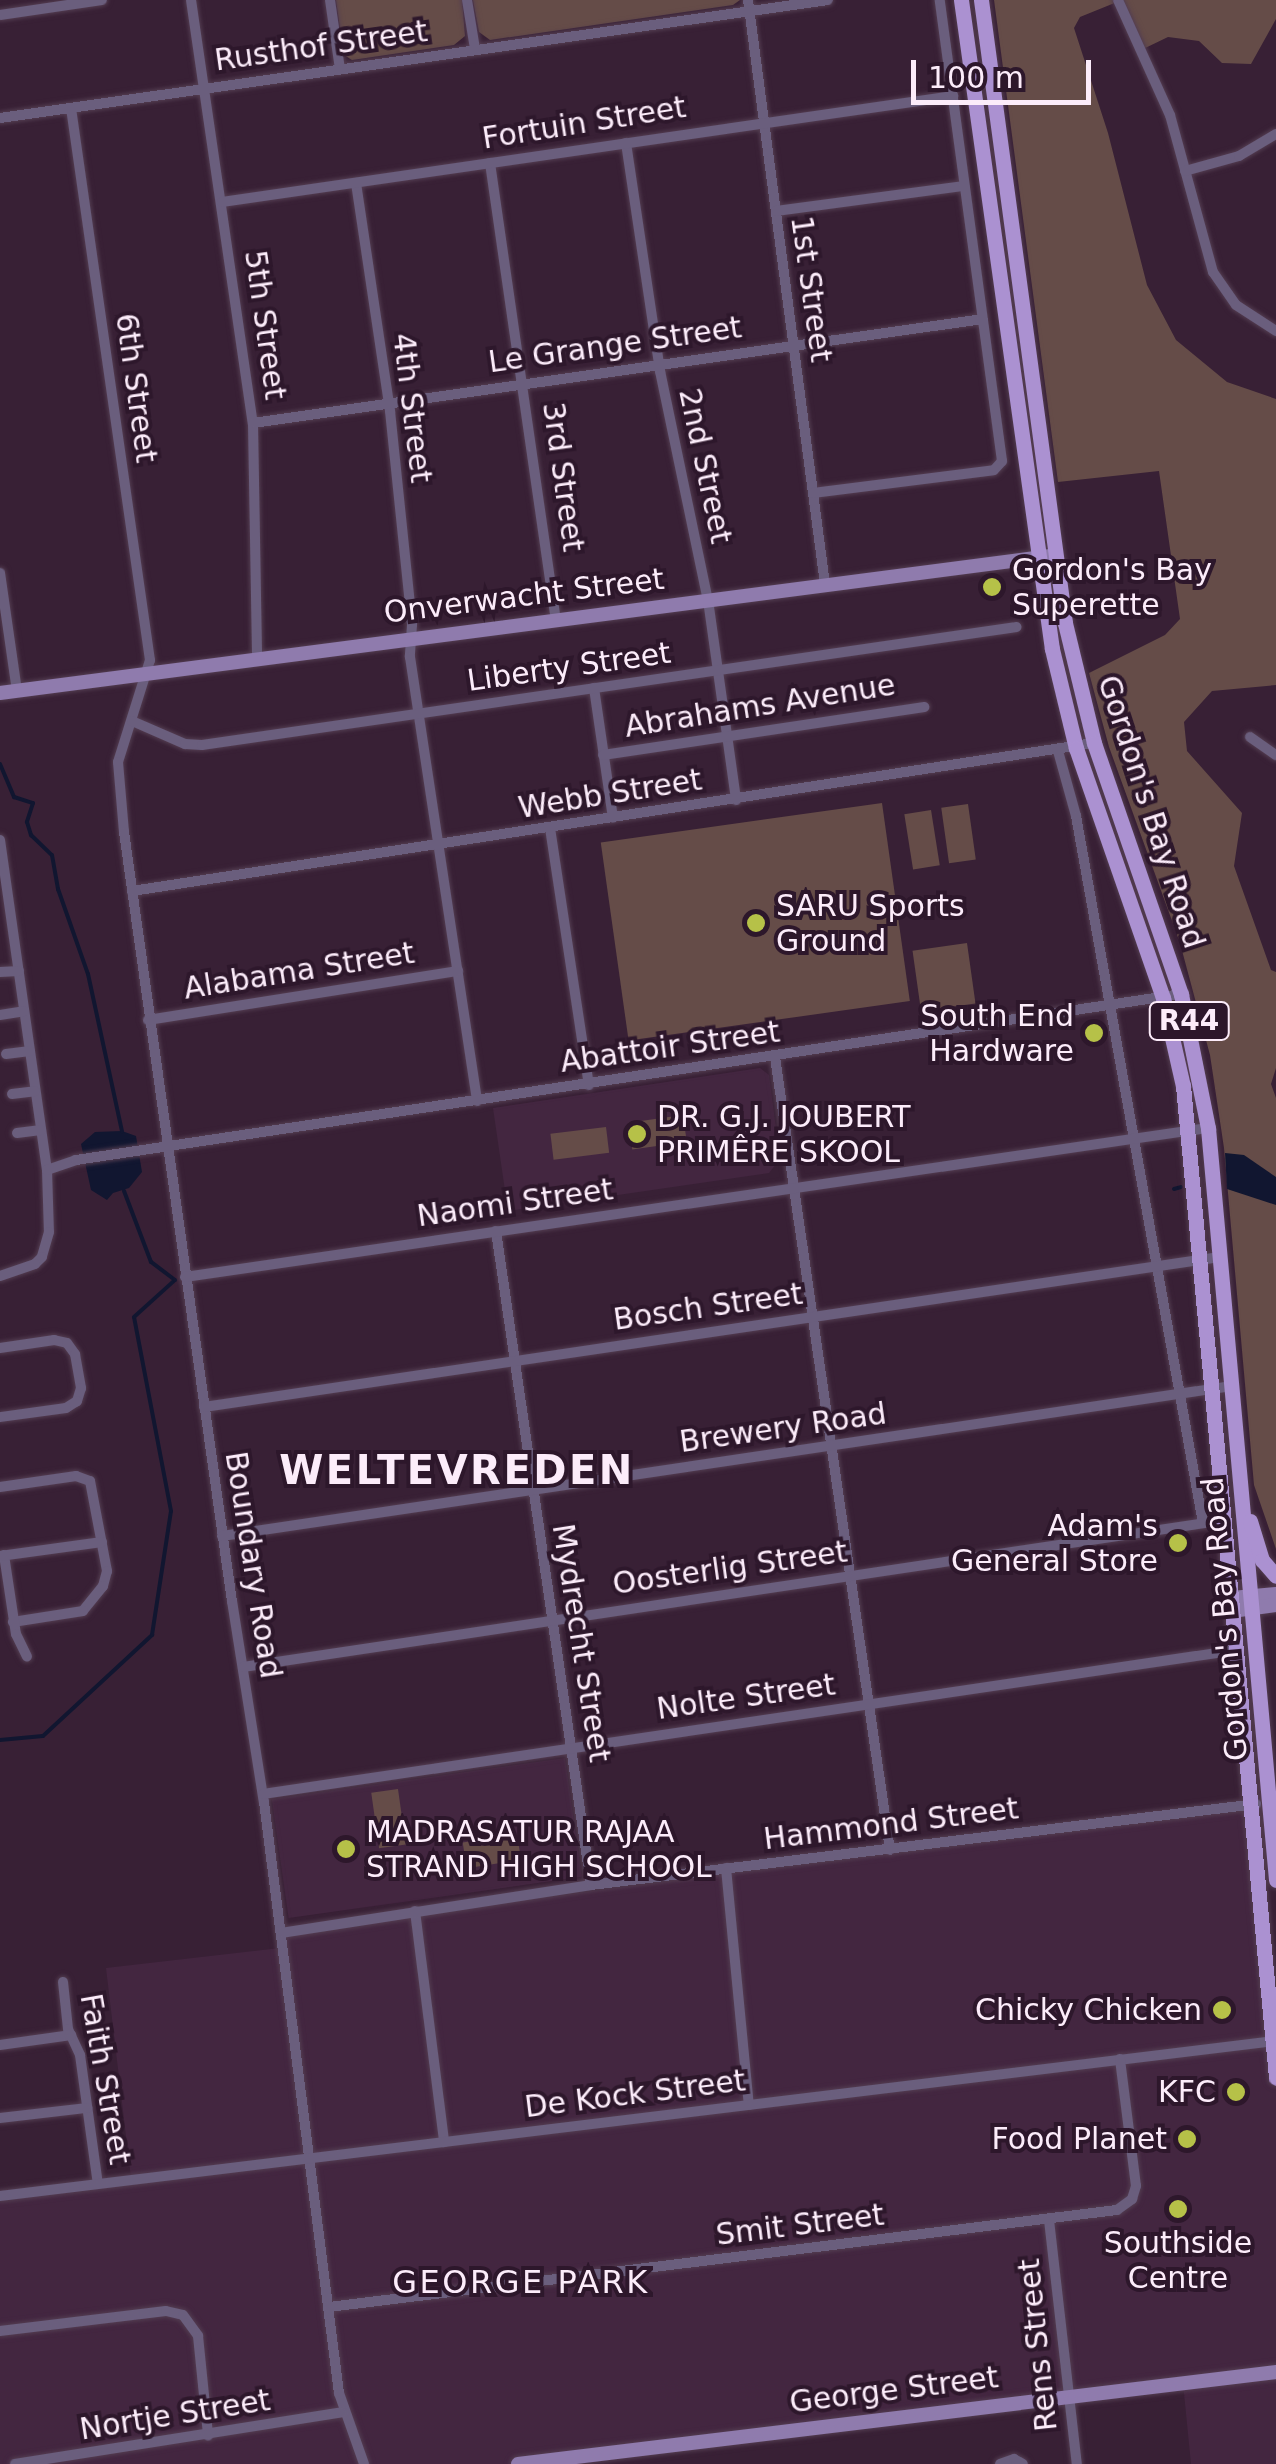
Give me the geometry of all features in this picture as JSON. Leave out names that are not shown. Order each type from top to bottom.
[{"type":"main road","name":"R44","points":[[960,0],[1036,557]]},
{"type":"main road","name":"Gordon's Bay Road","points":[[981,0],[1054,556],[1072,656],[1094,743],[1181,994],[1208,1128],[1276,1880]]},
{"type":"main road","points":[[1010,360],[1028,358]]},
{"type":"main road","name":"Gordon's Bay Road","points":[[1036,557],[1052,649],[1076,748],[1164,998],[1189,1130],[1276,2078]]},
{"type":"main road","points":[[1242,1503],[1262,1560],[1276,1576]]},
{"type":"street","points":[[0,15],[102,0]]},
{"type":"street","name":"5th Street","points":[[191,0],[254,423],[257,659]]},
{"type":"street","points":[[330,0],[340,69]]},
{"type":"street","points":[[467,0],[474,49]]},
{"type":"street","name":"Rusthof Street","points":[[0,118],[474,49],[749,4],[828,0]]},
{"type":"street","points":[[813,493],[994,470],[1002,458],[940,0]]},
{"type":"street","points":[[1118,0],[1170,115],[1218,282],[1247,314],[1276,331]]},
{"type":"street","name":"1st Street","points":[[749,4],[825,584]]},
{"type":"street","name":"Fortuin Street","points":[[222,202],[764,120],[953,96]]},
{"type":"street","name":"6th Street","points":[[70,108],[144,614],[150,660],[146,674]]},
{"type":"street","points":[[1185,170],[1239,156],[1276,134]]},
{"type":"street","name":"2nd Street","points":[[626,143],[659,364],[708,600],[736,800]]},
{"type":"street","name":"3rd Street","points":[[490,163],[525,384],[556,620]]},
{"type":"street","name":"4th Street","points":[[356,183],[388,403],[411,639]]},
{"type":"street","points":[[776,210],[964,186]]},
{"type":"street","name":"Le Grange Street","points":[[254,423],[983,319]]},
{"type":"street","name":"Onverwacht Street","points":[[0,693],[1054,556]]},
{"type":"street","points":[[0,574],[17,691]]},
{"type":"street","name":"Liberty Street","points":[[132,721],[186,744],[202,745],[1017,627]]},
{"type":"street","points":[[411,639],[477,1101]]},
{"type":"street","name":"Boundary Road","points":[[146,674],[122,746],[118,777],[166,1147],[263,1794],[342,2412],[364,2464]]},
{"type":"street","points":[[594,688],[613,818]]},
{"type":"street","name":"Abrahams Avenue","points":[[603,755],[924,707]]},
{"type":"street","points":[[1250,737],[1276,756]]},
{"type":"street","name":"Webb Street","points":[[132,891],[1094,743]]},
{"type":"street","points":[[1058,751],[1076,816],[1203,1523]]},
{"type":"street","points":[[550,828],[589,1084]]},
{"type":"street","points":[[0,840],[42,1130],[49,1232],[42,1257],[27,1270],[0,1276]]},
{"type":"street","points":[[0,972],[19,970]]},
{"type":"street","name":"Alabama Street","points":[[148,1020],[458,971]]},
{"type":"street","name":"Abattoir Street","points":[[47,1170],[138,1150],[1181,994]]},
{"type":"street","points":[[0,1014],[24,1011]]},
{"type":"street","points":[[6,1054],[30,1051]]},
{"type":"street","points":[[775,1057],[890,1850]]},
{"type":"street","points":[[12,1094],[36,1091]]},
{"type":"street","name":"Naomi Street","points":[[185,1276],[1208,1128]]},
{"type":"street","points":[[17,1134],[42,1130]]},
{"type":"street","name":"Mydrecht Street","points":[[496,1231],[591,1885]]},
{"type":"street","name":"Bosch Street","points":[[204,1407],[1220,1257]]},
{"type":"street","points":[[0,1348],[54,1340],[67,1343],[75,1354],[80,1388],[77,1401],[66,1408],[0,1417]]},
{"type":"street","name":"Brewery Road","points":[[222,1536],[1232,1386]]},
{"type":"street","points":[[0,1487],[83,1477],[94,1486],[106,1580],[82,1611],[13,1622]]},
{"type":"street","name":"Oosterlig Street","points":[[243,1667],[1225,1520]]},
{"type":"street","points":[[26,1657],[13,1622],[2,1556],[102,1542]]},
{"type":"street","points":[[1251,1603],[1276,1594]]},
{"type":"street","points":[[1232,1605],[1276,1606]]},
{"type":"street","name":"Nolte Street","points":[[263,1794],[1236,1650]]},
{"type":"street","name":"Hammond Street","points":[[281,1933],[591,1885],[1269,1802]]},
{"type":"street","points":[[726,1868],[749,2105]]},
{"type":"street","points":[[416,1911],[444,2142]]},
{"type":"street","name":"Faith Street","points":[[63,1982],[71,2035],[79,2051],[98,2184]]},
{"type":"street","points":[[0,2045],[71,2035]]},
{"type":"street","name":"De Kock Street","points":[[0,2196],[1274,2041]]},
{"type":"street","name":"Smit Street","points":[[328,2307],[1117,2210],[1135,2192],[1120,2059]]},
{"type":"street","points":[[0,2118],[87,2108]]},
{"type":"street","name":"Rens Street","points":[[1049,2220],[1077,2464]]},
{"type":"street","points":[[0,2331],[166,2311],[183,2314],[198,2336],[208,2435]]},
{"type":"street","name":"George Street","points":[[518,2464],[599,2459],[1276,2372]]},
{"type":"street","name":"Nortje Street","points":[[15,2464],[342,2412]]},
{"type":"street","points":[[1001,2463],[1018,2460],[1023,2464]]},
{"type":"shaded area","points":[[336,0],[462,0],[465,36],[454,45],[352,60],[344,55]]},
{"type":"shaded area","points":[[473,0],[740,0],[733,5],[490,40],[479,32]]},
{"type":"shaded area","points":[[994,0],[1276,0],[1276,19],[1251,64],[1222,63],[1199,41],[1168,37],[1139,51],[1117,2],[1080,17],[1074,28],[1108,133],[1147,285],[1176,340],[1227,382],[1276,399],[1276,685],[1212,691],[1184,722],[1187,751],[1242,813],[1234,866],[1271,970],[1276,972],[1276,1068],[1271,1084],[1276,1098],[1276,1549],[1254,1485],[1224,1148],[1210,1055],[1180,943],[1109,747],[1089,673],[1165,635],[1180,619],[1159,471],[1058,482]]},
{"type":"shaded area","name":"SARU Sports Ground","points":[[882,803],[910,1001],[629,1041],[601,843]]},
{"type":"shaded area","points":[[968,804],[976,859],[949,863],[941,808]]},
{"type":"shaded area","points":[[931,810],[940,865],[913,870],[904,814]]},
{"type":"shaded area","points":[[967,943],[975,1003],[921,1011],[913,951]]},
{"type":"shaded area","name":"DR. G.J. JOUBERT PRIMÊRE SKOOL","points":[[760,1068],[769,1075],[780,1159],[769,1173],[508,1211],[493,1108]]},
{"type":"shaded area","points":[[683,1115],[687,1142],[632,1149],[629,1123]]},
{"type":"shaded area","points":[[606,1127],[609,1153],[554,1160],[550,1134]]},
{"type":"shaded area","points":[[565,1758],[582,1877],[289,1918],[272,1799]]},
{"type":"shaded area","points":[[398,1789],[406,1844],[379,1848],[371,1793]]},
{"type":"shaded area","points":[[1259,1804],[1276,1999],[1276,2464],[1191,2464],[1183,2383],[537,2464],[0,2464],[0,2195],[131,2178],[106,1968],[280,1948],[279,1932]]},
{"type":"shaded area","points":[[517,1834],[521,1860],[467,1868],[463,1843]]},
{"type":"water","points":[[122,1131],[136,1136],[142,1172],[129,1188],[113,1193],[107,1200],[91,1190],[81,1144],[95,1132]]},
{"type":"water","points":[[1225,1153],[1244,1155],[1276,1177],[1276,1205],[1227,1189]]},
{"type":"waterway","points":[[0,764],[14,797],[33,803],[27,822],[31,835],[52,855],[58,889],[88,974],[122,1131]]},
{"type":"waterway","points":[[1174,1189],[1181,1187]]},
{"type":"waterway","points":[[0,1740],[43,1736],[152,1635],[171,1511],[134,1317],[175,1280],[151,1262],[124,1191]]},
{"type":"place","name":"Gordon's Bay Superette","points":[[992,587]]},
{"type":"place","name":"SARU Sports Ground","points":[[756,923]]},
{"type":"place","name":"South End Hardware","points":[[1094,1033]]},
{"type":"place","name":"DR. G.J. JOUBERT PRIMÊRE SKOOL","points":[[637,1134]]},
{"type":"place","name":"Adam's General Store","points":[[1178,1543]]},
{"type":"place","name":"MADRASATUR RAJAA STRAND HIGH SCHOOL","points":[[346,1849]]},
{"type":"place","name":"Chicky Chicken","points":[[1222,2010]]},
{"type":"place","name":"KFC","points":[[1236,2092]]},
{"type":"place","name":"Food Planet","points":[[1187,2139]]},
{"type":"place","name":"Southside Centre","points":[[1178,2209]]},
{"type":"district","name":"WELTEVREDEN","points":[[457,1470]]},
{"type":"district","name":"GEORGE PARK","points":[[521,2282]]}]
